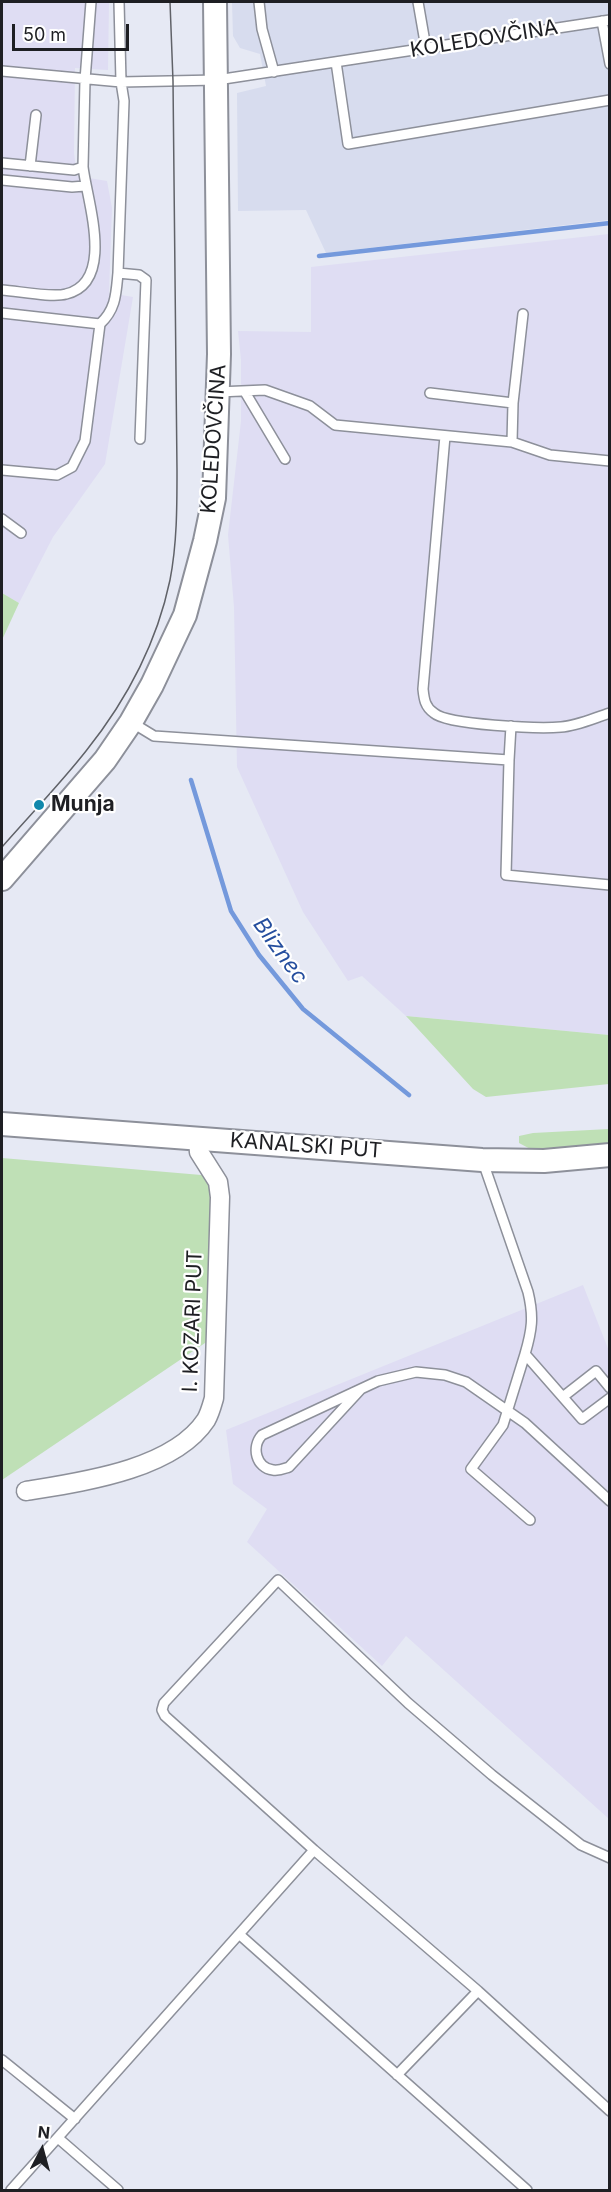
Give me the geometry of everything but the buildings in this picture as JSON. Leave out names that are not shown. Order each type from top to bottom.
[{"type":"street","name":"KOLEDOVČINA","points":[[2,879],[105,760],[130,722],[168,654],[184,615],[205,541],[213,498],[218,392],[215,2]]},
{"type":"street","name":"KANALSKI PUT","points":[[2,1124],[482,1160],[544,1161],[609,1155]]},
{"type":"street","name":"I. KOZARI PUT","points":[[26,1491],[94,1480],[146,1463],[175,1450],[197,1431],[207,1418],[214,1398],[220,1197],[218,1182],[199,1152],[198,1138]]},
{"type":"lane","points":[[2,290],[63,295],[80,289],[87,282],[93,261],[95,235],[94,217],[85,186],[83,167],[85,80],[91,2]]},
{"type":"lane","points":[[2,470],[57,475],[72,467],[85,441],[100,324],[110,315],[115,299],[118,273],[124,113],[119,2]]},
{"type":"lane","points":[[259,2],[262,29],[274,72]]},
{"type":"lane","points":[[418,2],[426,48]]},
{"type":"lane","points":[[606,21],[609,64]]},
{"type":"lane","name":"KOLEDOVČINA","points":[[217,80],[606,21]]},
{"type":"lane","points":[[336,62],[348,144],[609,100]]},
{"type":"lane","points":[[2,71],[121,82],[217,80]]},
{"type":"lane","points":[[30,165],[36,115]]},
{"type":"lane","points":[[2,163],[74,170],[83,167]]},
{"type":"lane","points":[[2,180],[72,187],[85,186]]},
{"type":"lane","points":[[118,273],[139,275],[146,280],[140,439]]},
{"type":"lane","points":[[2,313],[100,324]]},
{"type":"lane","points":[[512,442],[513,403],[522,314]]},
{"type":"lane","points":[[218,392],[265,390],[310,406],[335,425],[512,442],[550,455],[609,461]]},
{"type":"lane","points":[[245,392],[285,459]]},
{"type":"lane","points":[[430,393],[513,403]]},
{"type":"lane","points":[[445,435],[423,689],[424,703],[434,714],[446,719],[512,726],[562,728],[609,713]]},
{"type":"lane","points":[[2,519],[21,533]]},
{"type":"lane","points":[[130,722],[154,736],[509,760]]},
{"type":"lane","points":[[512,726],[506,875],[609,885]]},
{"type":"lane","points":[[482,1160],[528,1292],[533,1313],[532,1331],[503,1425],[471,1469],[530,1520]]},
{"type":"lane","points":[[525,1354],[582,1419],[609,1398]]},
{"type":"lane","points":[[564,1396],[596,1371],[609,1388]]},
{"type":"lane","points":[[361,1389],[289,1467],[277,1471],[269,1470],[261,1465],[256,1456],[255,1447],[257,1439],[262,1435],[361,1389],[399,1375],[416,1372],[445,1375],[466,1382],[525,1423],[609,1501]]},
{"type":"lane","points":[[609,1858],[581,1845],[492,1775],[408,1703],[278,1580],[164,1703],[162,1710],[165,1716],[314,1850],[478,1991],[609,2111]]},
{"type":"lane","points":[[11,2190],[314,1850]]},
{"type":"lane","points":[[240,1935],[527,2190]]},
{"type":"lane","points":[[397,2075],[478,1991]]},
{"type":"lane","points":[[2,2060],[75,2119]]},
{"type":"lane","points":[[58,2138],[118,2190]]},
{"type":"shaded area","points":[[2,2],[109,2],[108,70],[75,68],[74,153],[77,176],[107,181],[112,208],[109,293],[133,297],[105,464],[53,537],[19,603],[2,593]]},
{"type":"shaded area","points":[[232,2],[609,2],[609,220],[326,253],[306,210],[238,211],[237,93],[266,86],[260,54],[240,48],[233,36]]},
{"type":"shaded area","points":[[609,234],[609,1035],[406,1016],[362,976],[348,981],[303,912],[237,767],[234,607],[228,535],[241,421],[241,360],[238,331],[311,332],[311,267]]},
{"type":"shaded area","points":[[583,1285],[609,1351],[609,1819],[406,1636],[382,1666],[247,1542],[267,1509],[233,1484],[226,1430]]},
{"type":"green space","points":[[2,593],[19,603],[2,640]]},
{"type":"green space","points":[[406,1016],[609,1035],[609,1084],[486,1097],[473,1089]]},
{"type":"green space","points":[[609,1129],[609,1145],[534,1151],[519,1143],[519,1136],[533,1133]]},
{"type":"green space","points":[[2,1158],[213,1176],[208,1341],[2,1480]]},
{"type":"waterway","points":[[319,256],[610,223]]},
{"type":"waterway","name":"Bliznec","points":[[191,780],[231,911],[259,955],[303,1009],[409,1095]]},
{"type":"tram line","points":[[2,847],[76,763],[114,712],[148,648],[170,580],[177,512],[173,81],[170,2]]},
{"type":"place","name":"Munja","points":[[39,805]]}]
